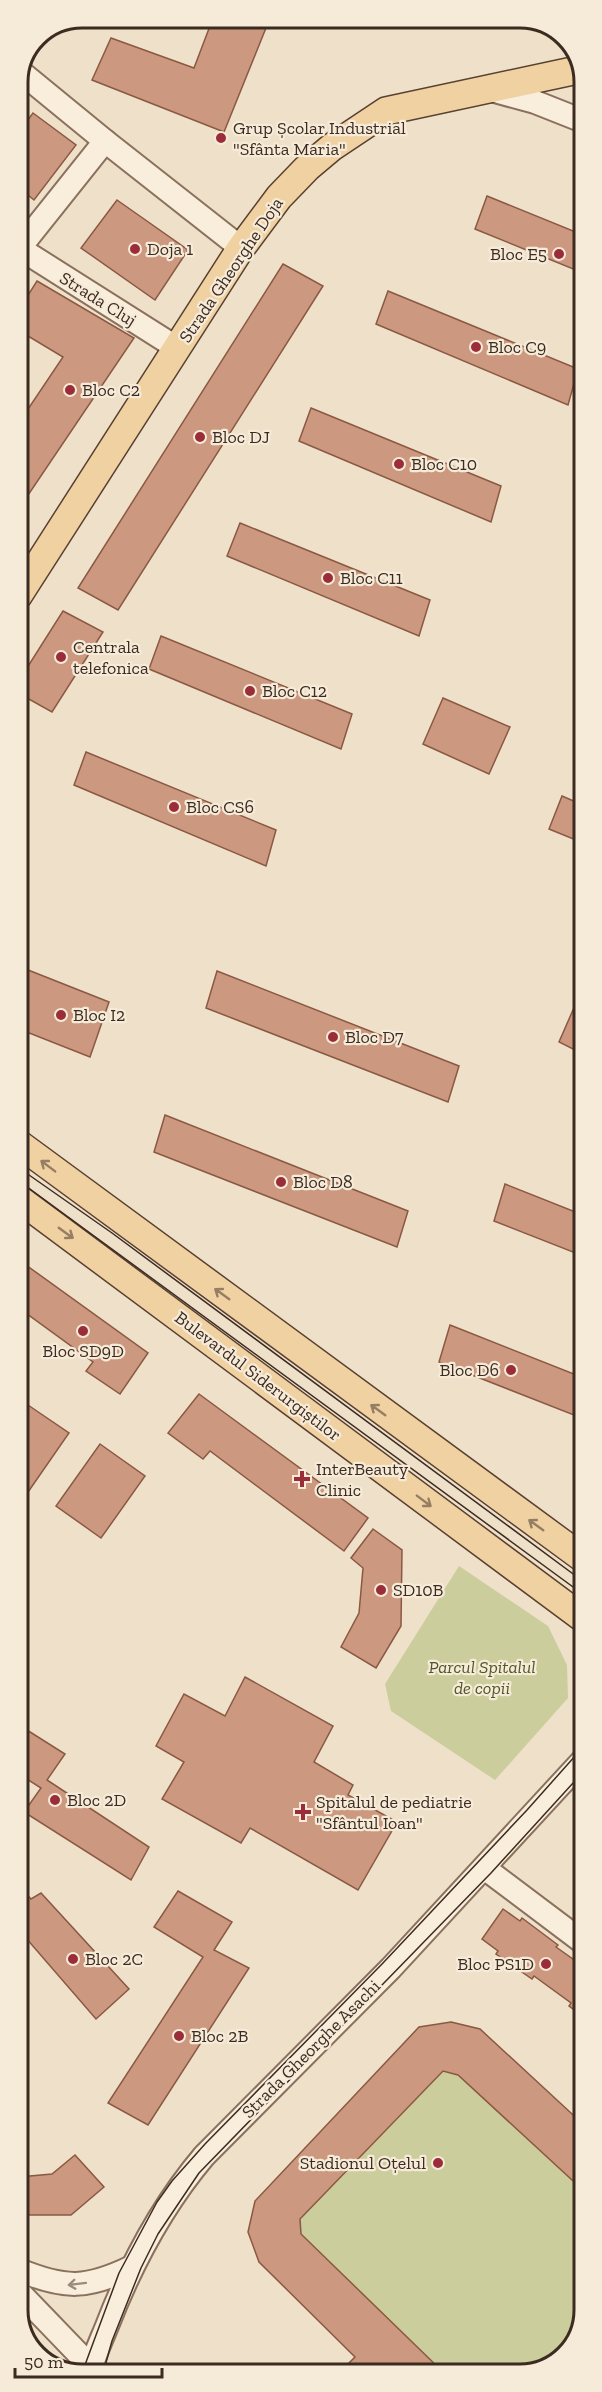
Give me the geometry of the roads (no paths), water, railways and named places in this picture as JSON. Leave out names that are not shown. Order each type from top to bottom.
[{"type":"main road","name":"Strada Gheorghe Doja","points":[[28,580],[241,248],[279,197],[332,147],[363,124],[386,111],[410,104],[490,90],[572,71]]},
{"type":"main road","points":[[28,1151],[574,1552]]},
{"type":"main road","name":"Bulevardul Siderurgiștilor","points":[[28,1206],[574,1612]]},
{"type":"street","points":[[29,79],[241,248]]},
{"type":"street","points":[[490,90],[535,102],[574,117]]},
{"type":"street","name":"Strada Cluj","points":[[28,238],[105,141]]},
{"type":"street","name":"Strada Cluj","points":[[28,255],[177,348]]},
{"type":"street","name":"Strada Gheorghe Asachi","points":[[96,2363],[132,2267],[178,2187],[204,2156],[357,2003],[574,1770]]},
{"type":"street","points":[[487,1866],[491,1873],[574,1935]]},
{"type":"street","points":[[28,2274],[65,2285],[104,2279],[132,2267]]},
{"type":"street","points":[[28,2302],[86,2363]]},
{"type":"tram line","points":[[28,1174],[112,1233],[574,1575]]},
{"type":"tram line","points":[[28,1188],[574,1588]]},
{"type":"tram line","points":[[86,2363],[119,2273],[157,2202],[172,2181],[205,2144],[383,1963],[574,1757]]},
{"type":"tram line","points":[[106,2363],[112,2341],[141,2268],[158,2234],[199,2173],[491,1873],[574,1782]]},
{"type":"place","name":"Grup Școlar Industrial \"Sfânta Maria\"","points":[[221,138]]},
{"type":"place","name":"Doja 1","points":[[135,249]]},
{"type":"place","name":"Bloc E5","points":[[559,254]]},
{"type":"place","name":"Bloc C9","points":[[476,347]]},
{"type":"place","name":"Bloc C2","points":[[70,390]]},
{"type":"place","name":"Bloc DJ","points":[[200,437]]},
{"type":"place","name":"Bloc C10","points":[[399,464]]},
{"type":"place","name":"Bloc C11","points":[[328,578]]},
{"type":"place","name":"Centrala telefonica","points":[[61,657]]},
{"type":"place","name":"Bloc C12","points":[[250,691]]},
{"type":"place","name":"Bloc CS6","points":[[174,807]]},
{"type":"place","name":"Bloc I2","points":[[61,1015]]},
{"type":"place","name":"Bloc D7","points":[[333,1037]]},
{"type":"place","name":"Bloc D8","points":[[281,1182]]},
{"type":"place","name":"Bloc SD9D","points":[[83,1331]]},
{"type":"place","name":"Bloc D6","points":[[511,1370]]},
{"type":"place","name":"InterBeauty Clinic","points":[[302,1479]]},
{"type":"place","name":"SD10B","points":[[381,1590]]},
{"type":"place","name":"Bloc 2D","points":[[55,1800]]},
{"type":"place","name":"Spitalul de pediatrie \"Sfântul Ioan\"","points":[[303,1812]]},
{"type":"place","name":"Bloc 2C","points":[[73,1959]]},
{"type":"place","name":"Bloc PS1D","points":[[546,1964]]},
{"type":"place","name":"Bloc 2B","points":[[179,2036]]},
{"type":"place","name":"Stadionul Oțelul","points":[[438,2163]]},
{"type":"park label","name":"Parcul Spitalul de copii","points":[[482,1677]]}]
